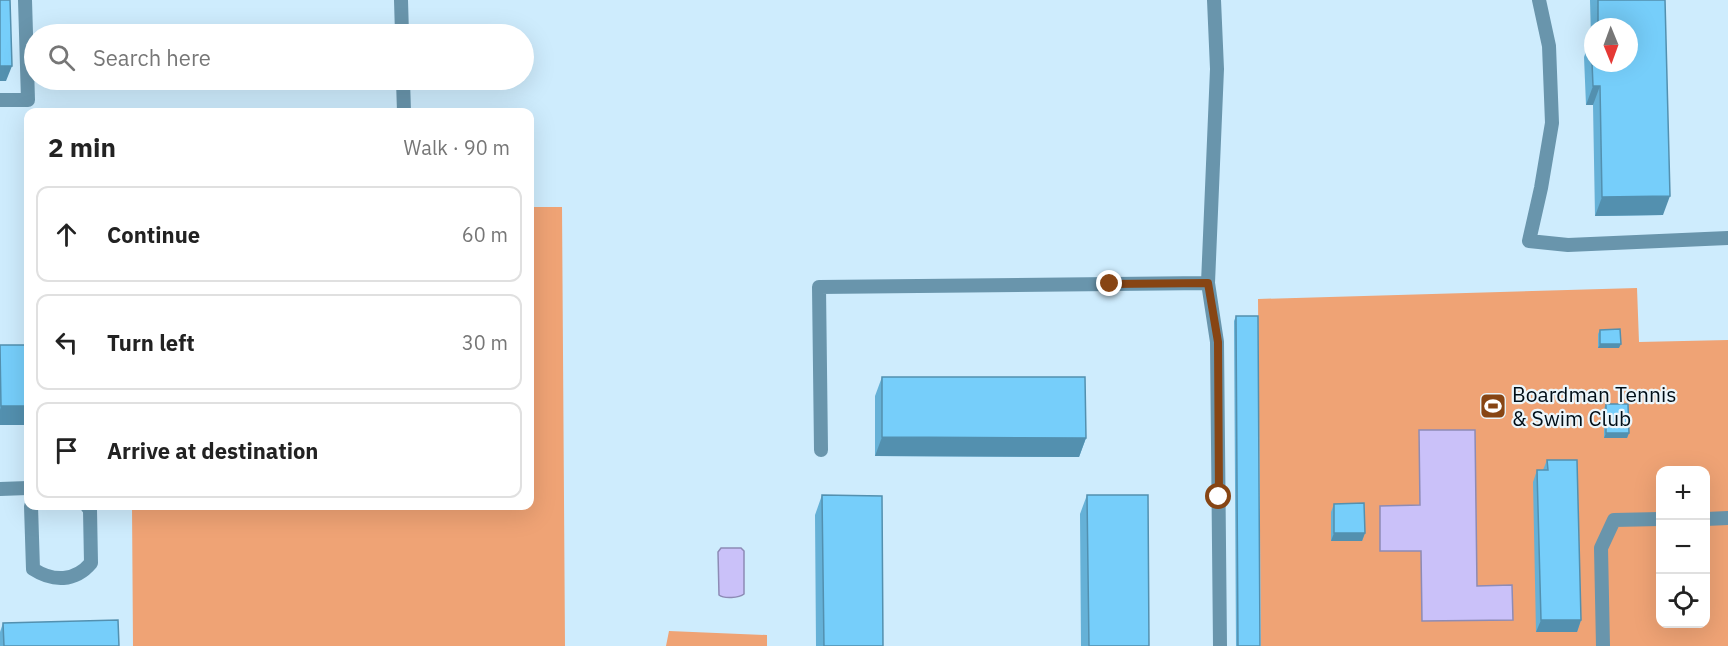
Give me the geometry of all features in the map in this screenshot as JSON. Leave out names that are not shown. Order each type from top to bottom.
[{"type":"lane","points":[[25,0],[26,24]]},
{"type":"lane","points":[[401,0],[402,24]]},
{"type":"lane","points":[[1214,0],[1217,69],[1208,283],[1218,342],[1220,646]]},
{"type":"lane","points":[[1539,0],[1549,46],[1552,123],[1529,241],[1568,246],[1728,238]]},
{"type":"lane","points":[[0,100],[28,100],[28,90]]},
{"type":"lane","points":[[403,90],[404,108]]},
{"type":"lane","points":[[821,450],[819,287],[1208,283]]},
{"type":"lane","points":[[0,489],[24,488]]},
{"type":"lane","points":[[31,510],[33,569],[44,576],[67,578],[83,572],[91,563],[90,510]]},
{"type":"lane","points":[[1603,646],[1601,548],[1614,520],[1656,519]]},
{"type":"lane","points":[[1710,519],[1728,519]]},
{"type":"shaded area","points":[[534,207],[562,207],[565,646],[133,646],[132,510],[534,510]]},
{"type":"shaded area","name":"Boardman Tennis & Swim Club","points":[[1637,288],[1639,342],[1728,340],[1728,646],[1261,646],[1258,299]]},
{"type":"shaded area","points":[[1419,430],[1475,430],[1477,586],[1512,585],[1513,620],[1422,621],[1421,551],[1380,551],[1380,506],[1420,505]]},
{"type":"shaded area","points":[[721,548],[741,548],[744,551],[744,594],[742,595],[728,597],[719,595],[718,552]]},
{"type":"shaded area","points":[[669,631],[767,635],[767,646],[666,646]]},
{"type":"building","points":[[0,0],[10,0],[12,66],[0,66]]},
{"type":"building","points":[[1598,0],[1665,0],[1670,196],[1602,197],[1600,86],[1593,86],[1592,72],[1638,72],[1638,18],[1598,18]]},
{"type":"building","points":[[1236,316],[1258,316],[1260,646],[1238,646]]},
{"type":"building","points":[[1620,329],[1621,344],[1600,344],[1600,330]]},
{"type":"building","points":[[0,345],[24,345],[24,406],[1,406]]},
{"type":"building","points":[[882,377],[1085,377],[1086,438],[882,437]]},
{"type":"building","points":[[1606,404],[1628,404],[1629,433],[1606,433]]},
{"type":"building","points":[[1547,460],[1577,460],[1581,620],[1541,620],[1537,470],[1548,470]]},
{"type":"building","points":[[822,495],[882,496],[883,646],[824,646]]},
{"type":"building","points":[[1087,495],[1148,495],[1149,646],[1089,646]]},
{"type":"building","points":[[1364,503],[1365,533],[1334,533],[1334,504]]},
{"type":"building","points":[[118,620],[119,646],[4,646],[3,623]]},
{"type":"place","name":"Boardman Tennis & Swim Club","points":[[1493,406]]},
{"type":"route","points":[[1110,284],[1208,283],[1218,342],[1219,497]]}]
